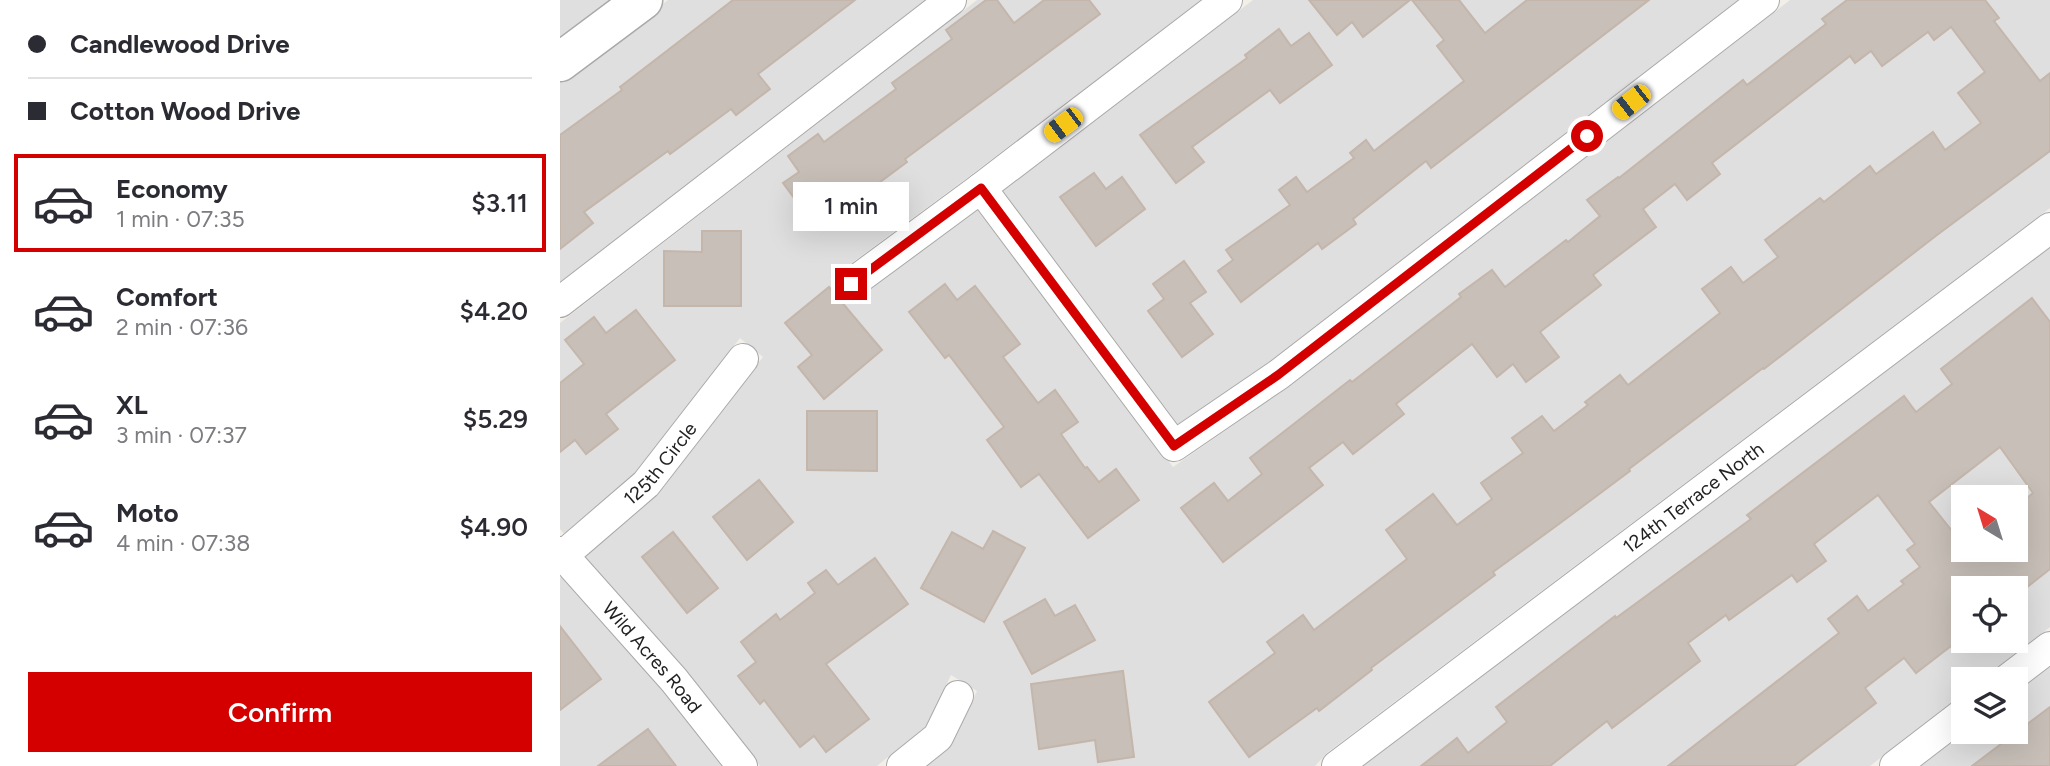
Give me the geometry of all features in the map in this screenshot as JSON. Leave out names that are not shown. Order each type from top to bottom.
[{"type":"street","points":[[560,62],[643,0]]},
{"type":"street","points":[[560,302],[951,0]]},
{"type":"street","points":[[851,284],[1227,0]]},
{"type":"street","points":[[981,188],[1174,446],[1278,375],[1764,0]]},
{"type":"street","name":"124th Terrace North","points":[[1337,766],[2050,228]]},
{"type":"street","name":"125th Circle","points":[[561,555],[646,484],[743,359]]},
{"type":"street","name":"Wild Acres Road","points":[[561,555],[674,680],[742,766]]},
{"type":"street","points":[[2024,667],[2050,647]]},
{"type":"street","points":[[902,766],[938,737],[958,695]]},
{"type":"street","points":[[1895,766],[1951,723]]},
{"type":"shaded area","points":[[560,0],[617,0],[560,43]]},
{"type":"shaded area","points":[[668,0],[926,0],[560,283],[560,82]]},
{"type":"shaded area","points":[[977,0],[1201,0],[830,279],[849,304],[979,209],[1173,467],[1288,387],[1790,0],[2050,0],[2050,208],[1328,752],[1315,766],[927,766],[951,745],[977,691],[951,675],[926,726],[877,766],[760,766],[685,672],[584,558],[658,494],[763,357],[740,338],[635,473],[564,534],[560,529],[560,323]]},
{"type":"shaded area","points":[[1253,0],[1738,0],[1269,362],[1176,426],[1001,192]]},
{"type":"shaded area","points":[[2050,247],[2050,627],[2028,644],[2028,576],[1951,576],[1951,653],[2016,653],[1998,667],[1951,667],[1951,703],[1870,766],[1361,766]]},
{"type":"shaded area","points":[[562,577],[663,690],[724,766],[560,766]]},
{"type":"shaded area","points":[[2050,667],[2050,766],[1921,766],[1951,743],[2028,744],[2028,684]]},
{"type":"building","points":[[733,0],[855,0],[758,74],[770,89],[736,115],[731,109],[584,212],[593,223],[560,249],[560,135],[622,90],[620,87]]},
{"type":"building","points":[[986,0],[997,0],[1014,23],[1044,0],[1089,0],[1100,14],[905,159],[907,162],[817,229],[783,183],[799,172],[788,156],[818,134],[824,142],[896,89],[892,83],[952,39],[946,30]]},
{"type":"building","points":[[1309,0],[1410,0],[1363,37],[1352,22],[1337,35]]},
{"type":"building","points":[[1412,0],[1459,0],[1485,33],[1527,0],[1649,0],[1431,168],[1426,161],[1353,219],[1356,224],[1322,249],[1318,243],[1241,302],[1218,271],[1233,260],[1226,250],[1290,205],[1279,190],[1296,177],[1307,192],[1354,158],[1350,153],[1366,140],[1374,151],[1464,81],[1437,46],[1444,40]]},
{"type":"building","points":[[1847,0],[1985,0],[1999,18],[1994,21],[2040,81],[2050,73],[2050,151],[1493,572],[1495,575],[1371,668],[1372,670],[1319,711],[1317,708],[1249,757],[1209,702],[1275,653],[1267,642],[1303,615],[1314,630],[1407,559],[1386,530],[1433,494],[1457,525],[1492,499],[1481,483],[1523,453],[1512,438],[1542,416],[1554,431],[1588,405],[1585,402],[1620,375],[1628,385],[1720,313],[1702,289],[1731,267],[1743,283],[1778,257],[1765,240],[1820,198],[1824,202],[1870,166],[1876,174],[1933,132],[1945,150],[1981,123],[1958,93],[1985,72],[1951,27],[1934,40],[1928,32],[1882,66],[1871,51],[1855,63],[1850,56],[1712,163],[1720,174],[1687,200],[1675,184],[1643,209],[1656,227],[1593,275],[1601,285],[1540,332],[1559,357],[1526,382],[1513,364],[1497,377],[1472,344],[1396,404],[1404,414],[1353,454],[1343,442],[1309,468],[1323,485],[1223,562],[1181,508],[1214,483],[1228,501],[1262,474],[1250,458],[1461,297],[1459,294],[1492,270],[1505,287],[1566,240],[1568,242],[1600,216],[1587,200],[1743,80],[1747,85],[1826,24],[1822,19]]},
{"type":"building","points":[[1279,29],[1291,46],[1309,33],[1332,65],[1280,103],[1270,90],[1192,147],[1204,162],[1176,183],[1140,135],[1247,58],[1245,55]]},
{"type":"building","points":[[1094,173],[1106,189],[1122,177],[1145,209],[1096,246],[1060,197]]},
{"type":"building","points":[[702,231],[741,231],[741,306],[664,306],[664,251],[702,252]]},
{"type":"building","points":[[1184,261],[1206,292],[1190,303],[1213,334],[1182,357],[1148,311],[1164,299],[1153,284]]},
{"type":"building","points":[[945,284],[957,300],[975,286],[1020,344],[1003,357],[1038,403],[1055,390],[1078,422],[1061,434],[1085,468],[1087,467],[1099,482],[1116,469],[1139,500],[1088,538],[1039,474],[1021,487],[987,440],[1004,427],[949,355],[945,358],[909,312]]},
{"type":"building","points":[[829,287],[882,350],[824,399],[798,367],[812,355],[785,323]]},
{"type":"building","points":[[2032,298],[2050,322],[2050,569],[2028,586],[2028,576],[1951,576],[1951,646],[1916,673],[1904,658],[1865,688],[1876,703],[1794,766],[1668,766],[1839,633],[1828,619],[1857,596],[1868,611],[1904,584],[1901,581],[1920,567],[1907,550],[1915,544],[1878,495],[1814,544],[1826,561],[1797,582],[1792,575],[1729,620],[1726,615],[1688,643],[1700,661],[1612,728],[1607,721],[1550,766],[1421,766],[1457,738],[1468,753],[1507,722],[1496,707],[1615,616],[1616,618],[1751,519],[1747,515],[1904,396],[1916,412],[1952,384],[1941,369]]},
{"type":"building","points":[[636,310],[675,360],[606,414],[618,429],[586,454],[575,440],[560,452],[560,383],[584,364],[565,340],[594,317],[606,333]]},
{"type":"building","points":[[807,411],[877,411],[877,471],[807,470]]},
{"type":"building","points":[[759,480],[793,522],[747,560],[713,517]]},
{"type":"building","points":[[993,531],[1025,548],[984,622],[921,588],[952,532],[983,549]]},
{"type":"building","points":[[673,532],[718,588],[687,613],[642,557]]},
{"type":"building","points":[[875,558],[908,604],[826,664],[869,719],[826,752],[814,736],[800,747],[764,700],[760,704],[738,676],[756,662],[741,642],[776,614],[780,620],[815,593],[808,583],[826,570],[838,585]]},
{"type":"building","points":[[1045,599],[1055,616],[1075,605],[1095,640],[1032,674],[1004,622]]},
{"type":"building","points":[[560,626],[601,679],[560,710]]},
{"type":"building","points":[[1123,671],[1134,757],[1098,762],[1095,740],[1039,749],[1031,684]]},
{"type":"building","points":[[2050,707],[2050,766],[1972,766],[2001,744],[2028,744],[2028,724]]},
{"type":"building","points":[[648,729],[676,766],[598,766]]},
{"type":"route","points":[[851,284],[981,188],[1174,446],[1278,375],[1587,136]]}]
